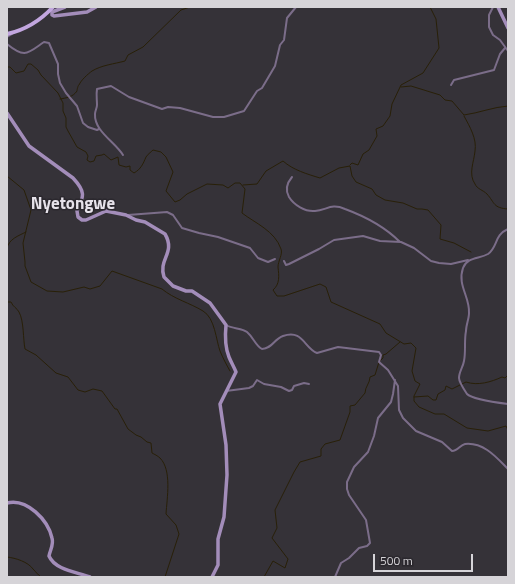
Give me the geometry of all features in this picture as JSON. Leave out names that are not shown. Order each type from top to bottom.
[{"type":"main road","points":[[7,36],[36,22],[53,7]]},
{"type":"street","points":[[65,7],[52,12],[51,14],[54,16],[87,12],[96,7]]},
{"type":"street","points":[[123,155],[99,129],[95,115],[97,105],[96,93],[98,89],[111,86],[129,97],[162,108],[180,108],[213,117],[224,117],[244,111],[257,92],[262,88],[275,66],[280,45],[284,40],[286,22],[296,7]]},
{"type":"street","points":[[493,7],[489,15],[489,27],[493,36],[500,40],[508,51]]},
{"type":"street","points":[[498,7],[508,28]]},
{"type":"street","points":[[7,44],[16,51],[24,54],[36,49],[44,42],[49,43],[58,64],[58,79],[64,91],[77,106],[83,123],[88,127],[97,130],[99,129]]},
{"type":"street","points":[[451,85],[454,80],[494,70],[500,54],[505,48]]},
{"type":"street","points":[[7,113],[29,146],[79,184],[82,200],[76,213],[80,219],[86,220],[106,211],[128,215],[167,212],[173,215],[182,228],[218,237],[250,248],[258,258],[268,262],[275,259]]},
{"type":"street","points":[[292,177],[288,182],[287,190],[289,196],[299,207],[315,211],[328,207],[344,208],[386,229],[401,242],[414,248],[431,261],[439,263],[451,264],[470,260],[489,253],[494,248],[497,238],[508,229]]},
{"type":"street","points":[[128,215],[165,234],[170,247],[163,266],[164,277],[173,286],[186,291],[192,291],[205,299],[213,306],[226,325],[245,331],[251,336],[256,345],[262,349],[271,347],[281,337],[293,335],[304,340],[312,350],[317,353],[338,347],[379,352],[379,362],[388,370],[399,388],[400,414],[416,431],[442,442],[452,451],[456,450],[462,444],[473,444],[483,448],[494,455],[508,470]]},
{"type":"street","points":[[284,261],[286,265],[289,264],[323,248],[329,242],[340,238],[363,236],[380,241],[401,242]]},
{"type":"street","points":[[470,260],[463,268],[461,277],[462,287],[469,309],[465,356],[459,378],[460,384],[470,396],[508,404]]},
{"type":"street","points":[[212,577],[217,567],[218,539],[224,517],[227,475],[226,445],[220,406],[236,372],[227,351],[225,336],[226,325]]},
{"type":"street","points":[[226,391],[249,388],[253,386],[257,380],[264,384],[281,387],[289,391],[292,390],[294,386],[304,383],[309,384]]},
{"type":"street","points":[[335,577],[341,563],[349,558],[358,549],[369,544],[366,520],[349,495],[347,482],[354,467],[368,452],[374,436],[378,418],[391,402],[395,380]]},
{"type":"street","points":[[7,503],[12,502],[29,507],[41,516],[52,537],[52,546],[49,556],[51,560],[69,571],[90,577]]},
{"type":"waterway","points":[[60,99],[74,95],[81,81],[92,71],[104,66],[125,61],[128,55],[143,47],[181,10],[190,7]]},
{"type":"waterway","points":[[350,165],[352,163],[358,165],[363,154],[369,150],[377,136],[376,129],[383,126],[390,116],[392,104],[401,85],[423,73],[439,48],[436,19],[430,7]]},
{"type":"waterway","points":[[7,67],[10,67],[16,73],[24,71],[28,64],[31,64],[38,70],[58,93],[63,103],[66,127],[77,147],[86,152],[88,156],[87,160],[90,162],[94,161],[96,156],[104,154],[111,160],[118,157],[119,165],[126,167],[130,166],[130,170],[134,173],[140,168],[147,156],[153,150],[161,152],[166,157],[173,172],[166,191],[175,202],[207,184],[223,185],[228,188],[235,183],[240,183],[245,189],[242,213],[269,232],[274,237],[281,249],[278,267],[278,280],[277,285],[273,290],[277,296],[284,296],[320,284],[326,287],[331,302],[380,324],[386,333],[404,344],[411,343],[416,348],[412,371],[415,381],[420,384],[414,396],[414,401],[419,407],[435,414],[444,414],[467,428],[488,431],[506,426],[508,430]]},
{"type":"waterway","points":[[401,87],[411,86],[440,95],[445,100],[452,101],[464,115],[508,106]]},
{"type":"waterway","points":[[464,116],[469,124],[475,142],[472,168],[473,180],[476,186],[487,194],[497,206],[508,209]]},
{"type":"waterway","points":[[243,185],[257,184],[266,171],[283,161],[296,169],[320,178],[339,168],[350,166],[352,176],[356,182],[372,189],[376,195],[385,200],[403,203],[417,209],[428,210],[441,225],[440,239],[454,243],[471,252]]},
{"type":"waterway","points":[[7,176],[24,190],[31,210],[23,243],[25,266],[31,282],[47,291],[63,292],[84,287],[90,289],[100,286],[112,271],[162,289],[172,296],[198,308],[207,314],[213,324],[220,351],[230,371]]},
{"type":"waterway","points":[[7,248],[12,240],[26,232]]},
{"type":"waterway","points":[[7,302],[11,302],[21,316],[25,349],[36,355],[56,373],[68,377],[78,390],[85,392],[93,389],[102,391],[115,409],[117,409],[128,429],[147,442],[151,443],[152,453],[159,457],[164,463],[168,484],[166,514],[176,525],[179,534],[165,577]]},
{"type":"waterway","points":[[264,577],[273,561],[285,568],[288,559],[272,538],[277,528],[275,510],[294,472],[300,462],[321,456],[321,449],[325,444],[340,440],[350,412],[350,406],[355,405],[365,393],[370,377],[375,375],[383,355],[400,342]]},
{"type":"waterway","points":[[414,397],[428,396],[433,400],[436,400],[438,394],[445,390],[446,386],[452,389],[466,382],[475,384],[484,383],[502,377],[505,378],[508,375]]},
{"type":"waterway","points":[[7,557],[25,562],[41,577]]},
{"type":"district","name":"Nyetongwe","points":[[73,205]]}]
